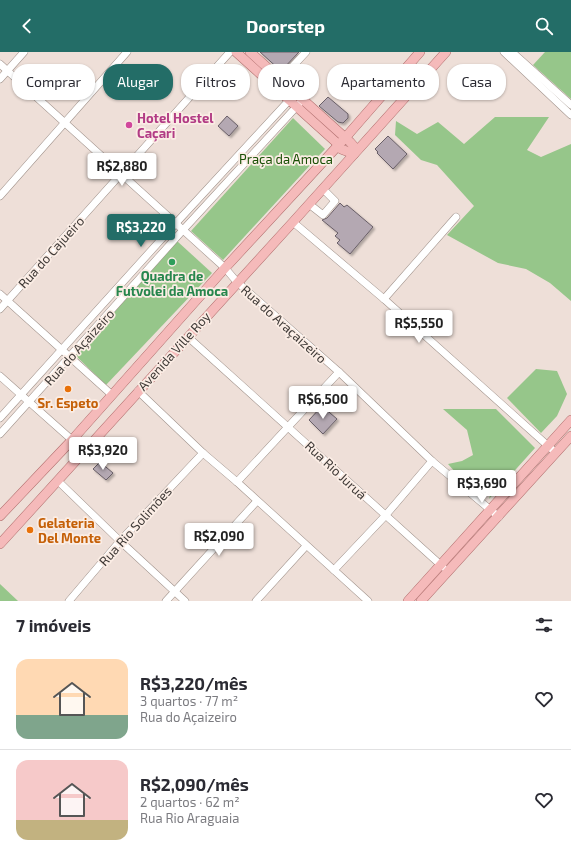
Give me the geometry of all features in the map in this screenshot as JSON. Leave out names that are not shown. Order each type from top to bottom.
[{"type":"main road","points":[[236,52],[258,70]]},
{"type":"main road","points":[[250,52],[264,64]]},
{"type":"main road","name":"Avenida Ville Roy","points":[[0,516],[72,440],[225,268],[342,141],[420,52]]},
{"type":"main road","name":"Avenida Ville Roy","points":[[0,544],[446,52]]},
{"type":"main road","points":[[296,100],[342,141],[341,150],[355,152]]},
{"type":"main road","points":[[421,601],[444,568],[491,510],[571,420]]},
{"type":"main road","points":[[408,601],[499,517],[571,436]]},
{"type":"street","points":[[0,79],[24,52]]},
{"type":"street","points":[[0,196],[127,52]]},
{"type":"street","name":"Rua do Cajueiro","points":[[0,309],[230,52]]},
{"type":"street","points":[[295,64],[306,52]]},
{"type":"street","points":[[507,52],[570,110]]},
{"type":"street","name":"Rua do Araçaizeiro","points":[[0,64],[225,268],[237,282],[339,372],[432,462],[499,517]]},
{"type":"street","name":"Rua do Açaizeiro","points":[[0,418],[176,223],[296,100]]},
{"type":"street","name":"Rua do Açaizeiro","points":[[0,434],[71,357],[296,100]]},
{"type":"street","points":[[309,204],[323,215],[335,201],[323,189]]},
{"type":"street","points":[[384,299],[456,217]]},
{"type":"street","points":[[293,222],[384,299],[556,453]]},
{"type":"street","points":[[0,294],[112,395]]},
{"type":"street","name":"Rua Rio Juruá","points":[[188,337],[444,568]]},
{"type":"street","points":[[236,482],[339,372]]},
{"type":"street","points":[[0,376],[72,440]]},
{"type":"street","points":[[138,391],[202,453],[368,601]]},
{"type":"street","name":"Rua Rio Solimões","points":[[69,601],[120,542],[202,453]]},
{"type":"street","points":[[334,570],[385,516],[432,462]]},
{"type":"street","points":[[58,481],[120,542],[185,601]]},
{"type":"street","points":[[166,601],[257,501]]},
{"type":"street","points":[[256,601],[306,546]]},
{"type":"green space","points":[[545,52],[571,52],[571,99],[533,65]]},
{"type":"green space","points":[[495,117],[549,117],[527,150],[541,157],[571,144],[571,301],[550,283],[526,269],[498,263],[447,235],[474,206],[437,165],[421,160],[395,135],[396,121],[417,134],[438,122],[464,144]]},
{"type":"green space","name":"Praça da Amoca","points":[[293,118],[325,149],[223,260],[191,231]]},
{"type":"green space","points":[[177,241],[212,273],[106,385],[75,355]]},
{"type":"green space","points":[[536,369],[557,371],[567,394],[557,416],[541,433],[507,398]]},
{"type":"green space","points":[[443,409],[496,409],[535,448],[489,499],[494,480],[463,481],[448,464],[462,461],[473,455],[467,430]]},
{"type":"green space","points":[[0,584],[18,601],[0,601]]},
{"type":"building","points":[[260,52],[299,52],[288,64],[273,64]]},
{"type":"building","points":[[327,98],[327,100],[332,100],[348,114],[348,118],[343,123],[338,122],[319,106]]},
{"type":"building","points":[[227,116],[238,126],[229,136],[218,126]]},
{"type":"building","points":[[388,136],[407,154],[393,169],[375,149]]},
{"type":"building","points":[[340,203],[344,207],[347,205],[373,227],[350,254],[337,243],[340,240],[335,236],[338,233],[322,220],[327,218]]},
{"type":"building","points":[[322,406],[337,419],[323,434],[309,420]]},
{"type":"building","points":[[100,462],[113,473],[106,480],[93,469]]},
{"type":"place","name":"Hotel Hostel Caçari","points":[[129,125]]},
{"type":"place","name":"Quadra de Futvolei da Amoca","points":[[172,262]]},
{"type":"place","name":"Sr. Espeto","points":[[68,389]]},
{"type":"place","name":"Gelateria Del Monte","points":[[30,530]]}]
